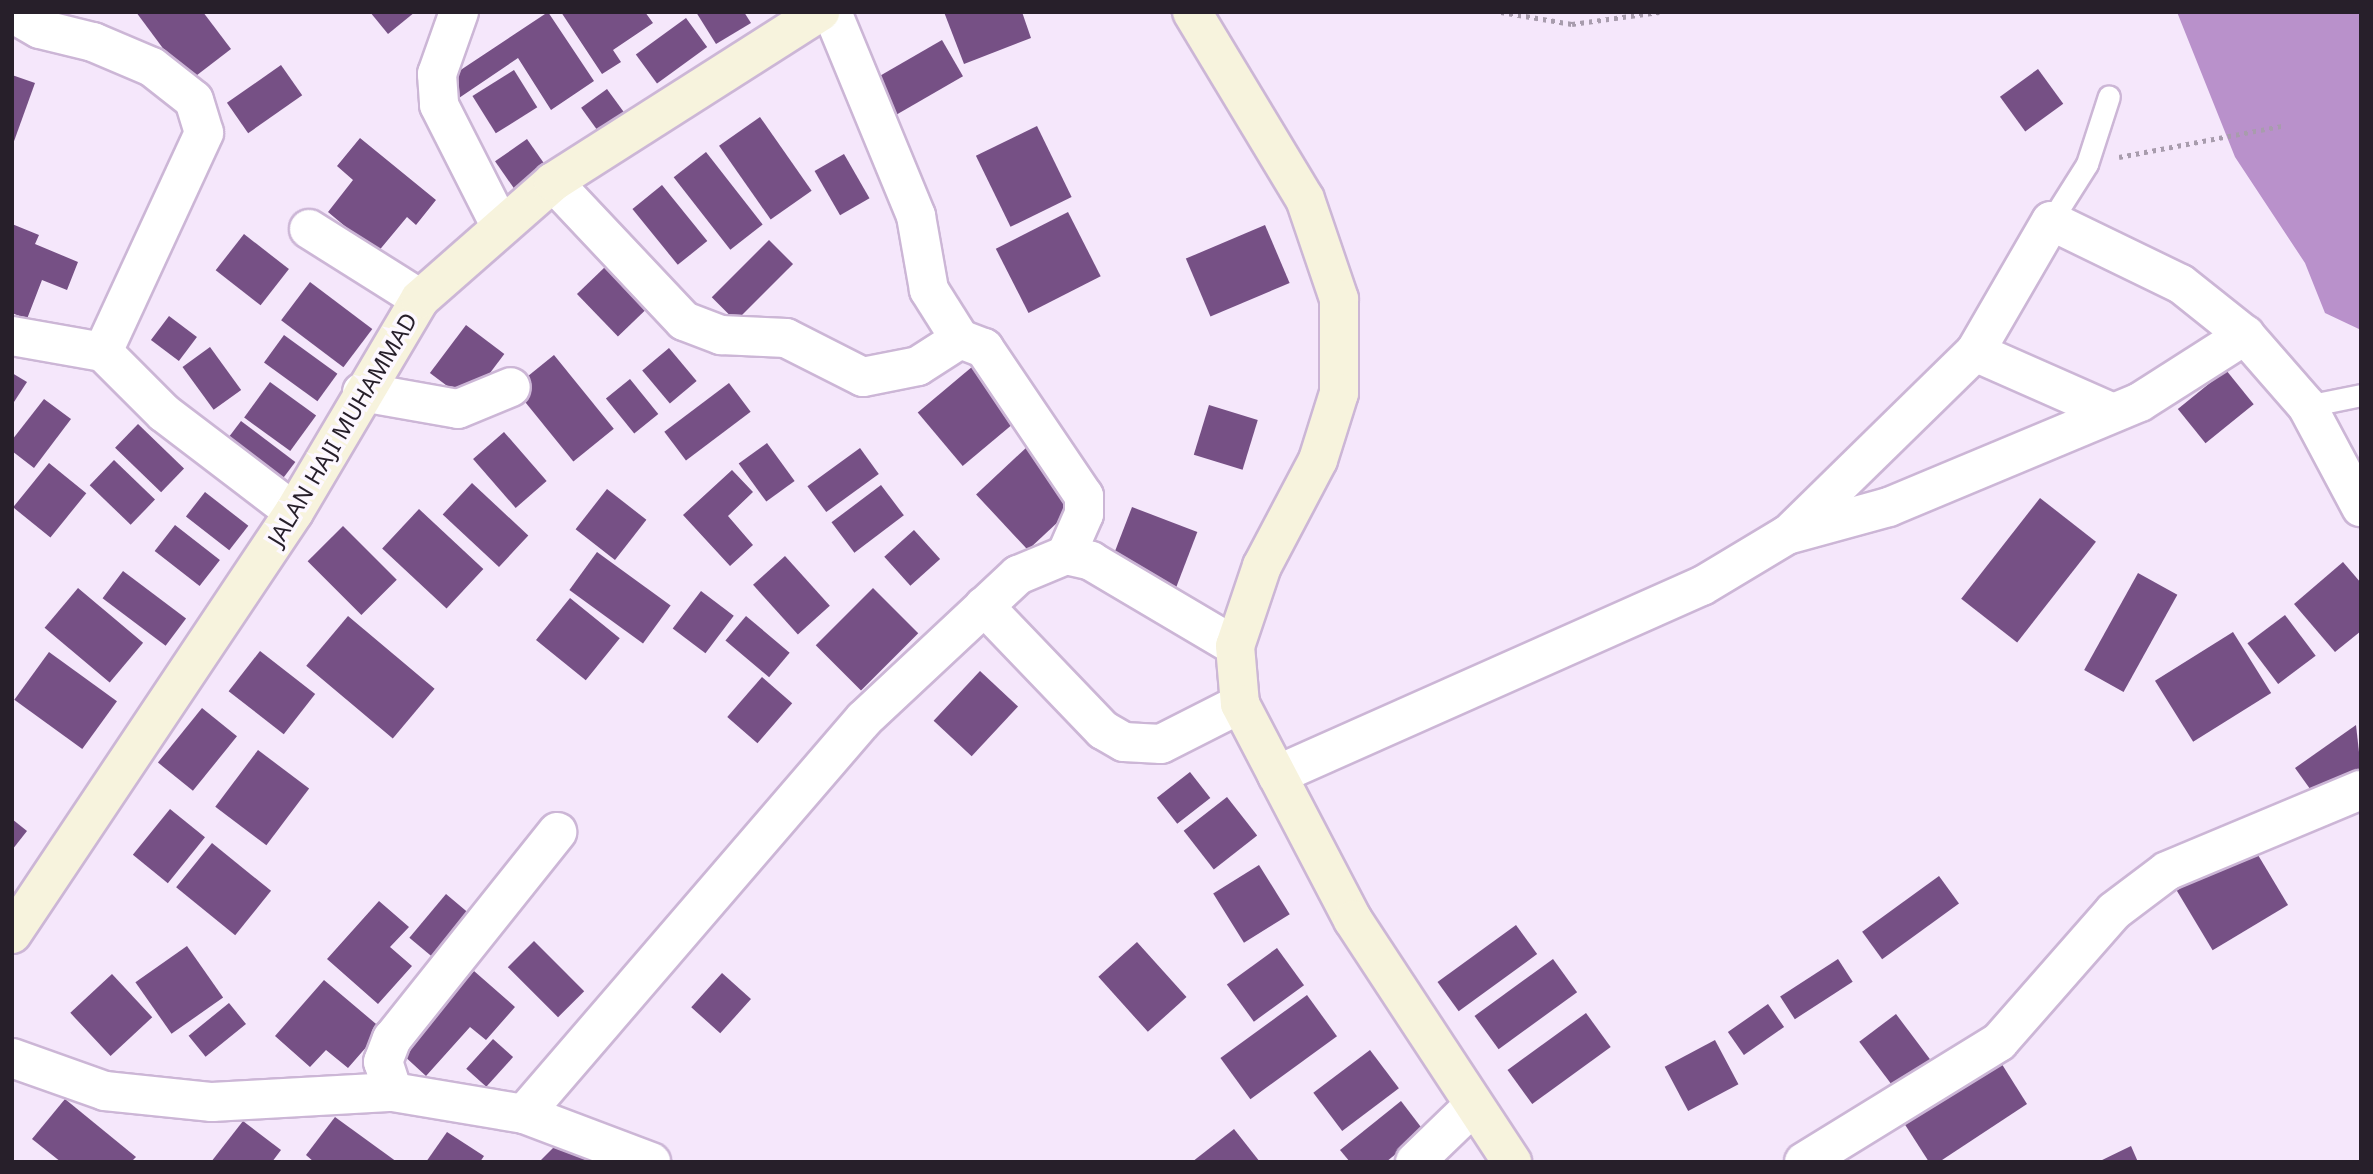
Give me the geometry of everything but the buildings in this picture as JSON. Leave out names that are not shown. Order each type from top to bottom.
[{"type":"street","points":[[459,12],[437,74],[439,104],[500,225]]},
{"type":"street","name":"JALAN HAJI MUHAMMAD","points":[[12,934],[294,512],[419,299],[500,225],[553,182],[820,12]]},
{"type":"street","points":[[832,12],[916,216],[929,290],[961,339],[984,348],[1084,496],[1084,514],[1066,555]]},
{"type":"street","points":[[1192,12],[1305,200],[1339,299],[1339,393],[1318,460],[1262,566],[1235,646],[1240,704],[1353,920],[1512,1162]]},
{"type":"street","points":[[12,13],[40,29],[97,27],[194,100],[204,133],[103,352]]},
{"type":"street","points":[[553,182],[684,321],[721,335],[786,338],[863,377],[918,366],[961,339]]},
{"type":"street","points":[[1277,775],[1702,586],[1787,535],[1975,352],[2051,221],[2181,284],[2245,335],[2307,406],[2361,506]]},
{"type":"street","points":[[309,229],[419,299]]},
{"type":"street","points":[[1787,535],[1889,508],[2140,402],[2245,335]]},
{"type":"street","points":[[12,337],[103,352],[164,413],[294,512]]},
{"type":"street","points":[[1975,352],[2111,412]]},
{"type":"street","points":[[362,392],[458,409],[511,387]]},
{"type":"street","points":[[524,1114],[864,719],[1017,575],[1066,555],[1091,561],[1235,646]]},
{"type":"street","points":[[984,606],[1103,730],[1124,742],[1161,744],[1240,704]]},
{"type":"street","points":[[1804,1162],[1999,1042],[2114,911],[2167,871],[2361,790]]},
{"type":"street","points":[[393,1092],[383,1062],[392,1039],[557,832]]},
{"type":"street","points":[[12,1058],[105,1091],[212,1102],[393,1092],[524,1114],[651,1162]]},
{"type":"street","points":[[1415,1162],[1473,1106]]},
{"type":"lane","points":[[2051,221],[2087,164],[2109,96]]},
{"type":"lane","points":[[2307,406],[2361,395]]},
{"type":"path","points":[[1500,12],[1572,24],[1659,12]]},
{"type":"path","points":[[2087,164],[2282,126]]},
{"type":"shaded area","points":[[2177,12],[2361,12],[2361,330],[2325,313],[2305,263],[2235,157]]}]
